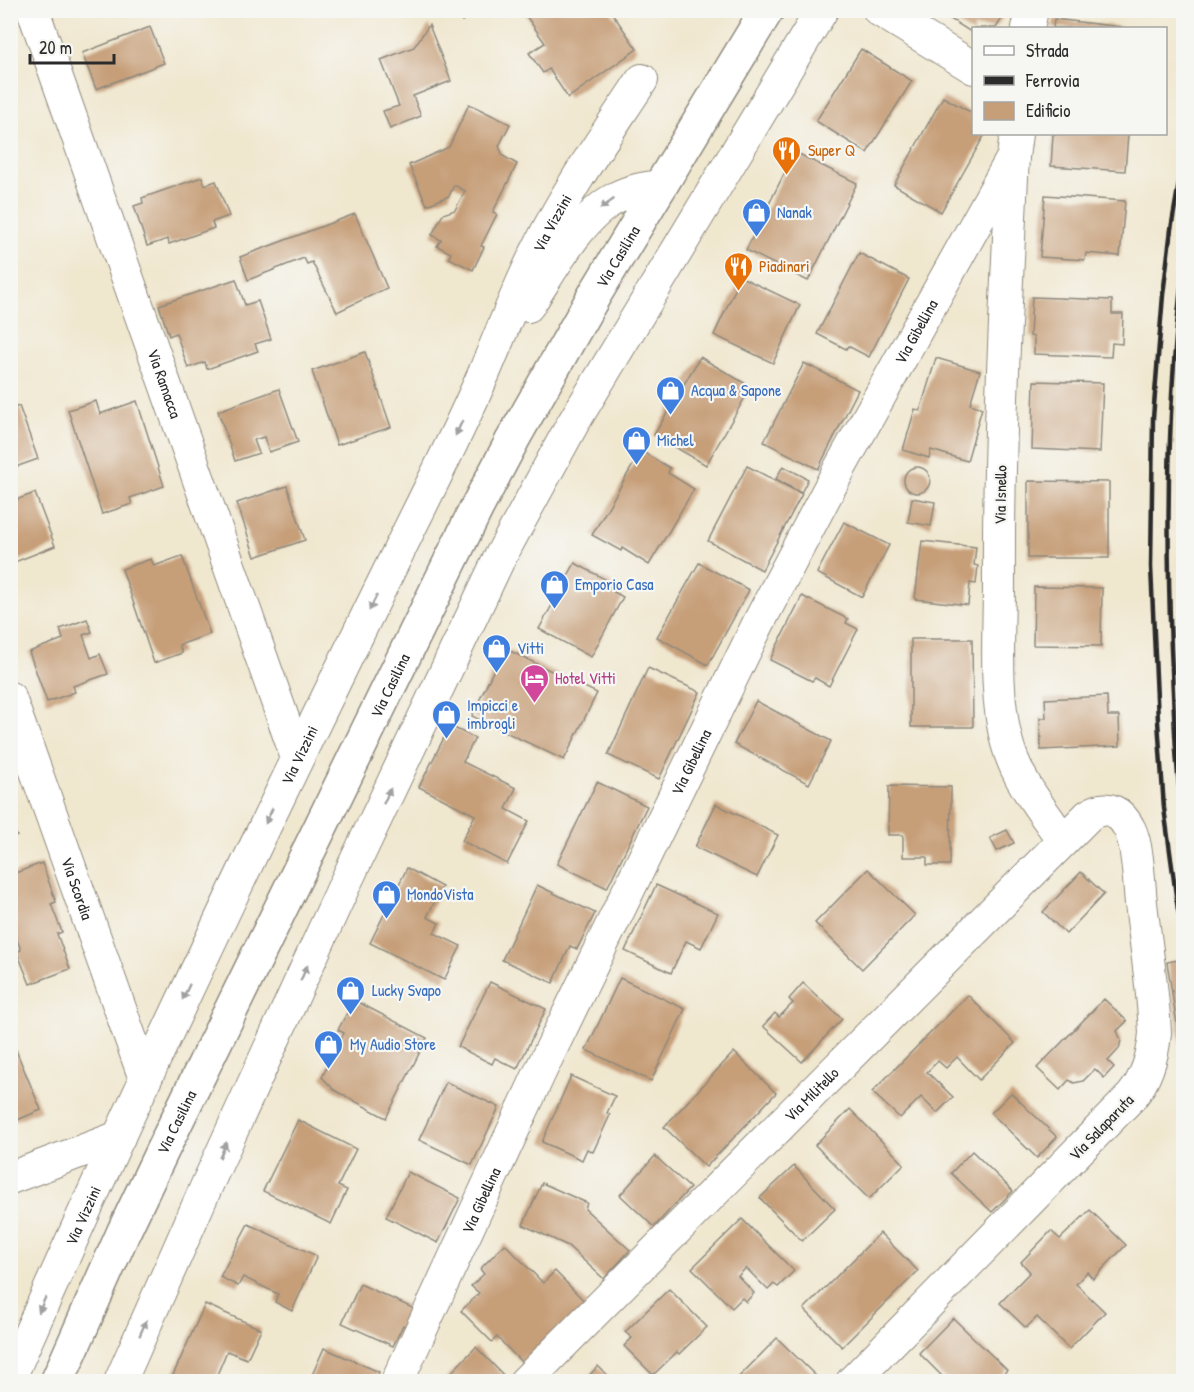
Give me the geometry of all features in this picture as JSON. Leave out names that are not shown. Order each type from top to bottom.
[{"type":"main road","name":"Via Casilina","points":[[57,1382],[144,1189],[284,898],[477,507],[550,372],[768,10]]},
{"type":"street","name":"Via Ramacca","points":[[33,10],[297,758]]},
{"type":"street","points":[[120,1382],[339,897],[499,559],[572,425],[822,10]]},
{"type":"street","points":[[879,10],[972,67]]},
{"type":"street","points":[[1028,27],[1032,10]]},
{"type":"street","name":"Via Vizzini","points":[[108,1266],[66,1252],[297,758],[447,454],[541,242],[584,169],[642,80]]},
{"type":"street","name":"Via Isnello","points":[[1014,146],[1001,449],[1000,706],[1006,741],[1020,777],[1063,840]]},
{"type":"street","name":"Via Gibellina","points":[[397,1382],[541,1070],[759,622],[836,474],[1014,146]]},
{"type":"street","name":"Via Vizzini","points":[[483,375],[571,241],[593,214],[616,198],[662,186]]},
{"type":"street","name":"Via Scordia","points":[[10,698],[145,1079]]},
{"type":"street","name":"Via Militello","points":[[525,1382],[1063,840],[1089,815],[1100,809]]},
{"type":"street","name":"Via Salaparuta","points":[[852,1382],[1131,1097],[1142,1083],[1153,1052],[1155,1022],[1133,840],[1131,831],[1122,818],[1112,810],[1100,809]]},
{"type":"street","points":[[10,1178],[119,1137]]},
{"type":"street","points":[[11,1376],[66,1252]]},
{"type":"building","points":[[457,10],[482,10],[462,21]]},
{"type":"building","points":[[522,10],[610,10],[637,49],[568,98],[549,69],[543,73],[529,53],[545,43]]},
{"type":"building","points":[[936,10],[993,10],[1003,17],[997,27],[972,27],[972,33]]},
{"type":"building","points":[[1054,19],[1121,27],[1053,27]]},
{"type":"building","points":[[429,25],[451,81],[413,96],[421,116],[390,129],[383,111],[399,106],[381,60],[414,47]]},
{"type":"building","points":[[150,27],[164,63],[96,89],[82,53]]},
{"type":"building","points":[[861,49],[912,81],[867,153],[816,121]]},
{"type":"building","points":[[943,97],[972,113],[972,135],[984,135],[941,212],[894,185]]},
{"type":"building","points":[[469,104],[510,124],[499,146],[503,156],[517,164],[493,212],[497,214],[481,246],[484,247],[473,270],[449,258],[451,253],[437,246],[441,240],[432,235],[443,214],[455,210],[465,191],[454,185],[449,196],[427,205],[409,165],[449,147]]},
{"type":"building","points":[[1053,135],[1128,135],[1125,171],[1051,166]]},
{"type":"building","points":[[795,152],[857,183],[808,281],[746,250]]},
{"type":"building","points":[[202,177],[205,185],[216,181],[229,216],[212,222],[214,228],[169,244],[168,239],[147,246],[134,206],[143,203],[142,198]]},
{"type":"building","points":[[1045,195],[1125,201],[1120,256],[1086,253],[1085,260],[1040,257]]},
{"type":"building","points":[[355,214],[387,288],[337,312],[312,262],[307,264],[304,258],[248,280],[240,257]]},
{"type":"building","points":[[859,253],[909,279],[869,357],[848,346],[846,349],[817,334]]},
{"type":"building","points":[[741,277],[800,305],[773,363],[714,335]]},
{"type":"building","points":[[236,279],[245,305],[258,301],[271,339],[255,344],[258,351],[207,369],[205,362],[188,368],[176,333],[169,336],[159,305]]},
{"type":"building","points":[[1032,297],[1112,300],[1112,314],[1123,314],[1122,344],[1112,343],[1111,357],[1034,354],[1034,337],[1030,336]]},
{"type":"building","points":[[365,352],[391,427],[337,445],[312,371]]},
{"type":"building","points":[[700,357],[751,387],[706,465],[654,435]]},
{"type":"building","points":[[936,358],[980,371],[970,404],[982,408],[967,461],[931,450],[929,458],[903,450],[915,409],[920,411]]},
{"type":"building","points":[[804,363],[858,390],[818,469],[764,442]]},
{"type":"building","points":[[1034,381],[1103,383],[1100,452],[1032,449]]},
{"type":"building","points":[[279,389],[298,442],[269,452],[264,437],[254,440],[259,453],[235,461],[218,411]]},
{"type":"building","points":[[96,401],[100,414],[137,401],[164,486],[130,498],[132,504],[102,514],[68,410]]},
{"type":"building","points":[[19,406],[38,459],[10,469],[10,409]]},
{"type":"building","points":[[641,451],[670,468],[668,473],[694,489],[649,565],[622,548],[621,551],[592,535]]},
{"type":"building","points":[[747,466],[802,494],[762,570],[708,541]]},
{"type":"building","points":[[783,466],[808,479],[801,493],[776,479]]},
{"type":"building","points":[[917,467],[926,471],[930,480],[926,489],[917,493],[908,489],[904,480],[908,471]]},
{"type":"building","points":[[1028,481],[1109,482],[1109,558],[1028,558]]},
{"type":"building","points":[[287,486],[305,540],[255,557],[237,503]]},
{"type":"building","points":[[35,493],[55,546],[10,564],[10,502]]},
{"type":"building","points":[[912,498],[935,502],[931,526],[908,522]]},
{"type":"building","points":[[844,522],[889,545],[862,597],[817,573]]},
{"type":"building","points":[[922,541],[976,547],[974,565],[978,566],[976,584],[970,583],[968,605],[915,599]]},
{"type":"building","points":[[182,556],[210,634],[179,645],[182,653],[154,663],[122,569],[151,559],[154,566]]},
{"type":"building","points":[[575,563],[612,583],[609,589],[623,597],[591,657],[539,629]]},
{"type":"building","points":[[699,563],[749,590],[708,665],[657,637]]},
{"type":"building","points":[[1034,587],[1102,588],[1101,646],[1033,645]]},
{"type":"building","points":[[802,596],[848,619],[846,623],[858,629],[829,686],[815,678],[812,681],[770,660]]},
{"type":"building","points":[[87,619],[92,632],[83,635],[91,658],[100,654],[108,674],[73,686],[75,692],[47,702],[29,652],[63,639],[60,629]]},
{"type":"building","points":[[911,639],[972,639],[973,727],[911,727]]},
{"type":"building","name":"Hotel Vitti","points":[[504,648],[597,693],[564,760],[472,716]]},
{"type":"building","points":[[648,668],[700,692],[659,779],[608,755]]},
{"type":"building","points":[[1107,696],[1108,716],[1119,716],[1120,746],[1041,750],[1040,718],[1046,718],[1045,699]]},
{"type":"building","points":[[756,701],[831,741],[809,784],[734,744]]},
{"type":"building","points":[[450,726],[475,738],[463,762],[516,788],[506,809],[529,821],[507,864],[462,841],[475,815],[419,787]]},
{"type":"building","points":[[597,782],[647,806],[607,888],[557,864]]},
{"type":"building","points":[[889,786],[951,787],[950,865],[927,865],[927,857],[903,857],[903,835],[888,835]]},
{"type":"building","points":[[716,804],[778,835],[757,877],[695,847]]},
{"type":"building","points":[[10,820],[17,836],[10,838]]},
{"type":"building","points":[[1007,830],[1014,843],[997,851],[990,838]]},
{"type":"building","points":[[42,863],[56,902],[51,904],[62,932],[57,934],[70,969],[30,984],[17,952],[21,950],[10,922],[10,912],[13,911],[10,906],[10,875]]},
{"type":"building","points":[[407,868],[442,887],[427,917],[439,923],[434,933],[461,946],[444,980],[370,943]]},
{"type":"building","points":[[868,869],[915,915],[862,969],[815,923]]},
{"type":"building","points":[[1081,872],[1104,894],[1066,934],[1043,912]]},
{"type":"building","points":[[537,885],[595,913],[577,949],[570,946],[553,983],[502,960]]},
{"type":"building","points":[[656,885],[718,913],[701,948],[686,941],[671,973],[625,951]]},
{"type":"building","points":[[1184,959],[1184,1055],[1182,1055],[1167,962]]},
{"type":"building","points":[[620,978],[685,1009],[651,1081],[586,1050]]},
{"type":"building","points":[[490,982],[546,1009],[517,1069],[495,1058],[492,1064],[458,1047]]},
{"type":"building","points":[[803,983],[842,1019],[802,1062],[763,1026],[775,1013],[779,1017],[793,1003],[789,999]]},
{"type":"building","points":[[968,995],[1015,1043],[979,1080],[957,1057],[946,1068],[938,1061],[927,1072],[953,1097],[937,1113],[921,1097],[900,1118],[872,1092]]},
{"type":"building","points":[[1104,999],[1127,1021],[1117,1031],[1121,1040],[1119,1049],[1108,1061],[1114,1067],[1104,1078],[1095,1069],[1083,1081],[1074,1083],[1069,1080],[1060,1090],[1037,1068]]},
{"type":"building","points":[[354,1000],[427,1038],[386,1118],[334,1090],[322,1077],[344,1033],[338,1030]]},
{"type":"building","points":[[10,1036],[41,1110],[10,1123]]},
{"type":"building","points":[[734,1052],[776,1093],[706,1167],[664,1127]]},
{"type":"building","points":[[571,1076],[615,1096],[607,1113],[610,1115],[593,1152],[587,1149],[582,1160],[542,1142]]},
{"type":"building","points":[[446,1082],[499,1107],[472,1165],[419,1140]]},
{"type":"building","points":[[1011,1093],[1057,1137],[1037,1158],[991,1113]]},
{"type":"building","points":[[850,1109],[904,1164],[869,1199],[815,1145]]},
{"type":"building","points":[[298,1120],[356,1149],[338,1186],[347,1190],[331,1224],[263,1191]]},
{"type":"building","points":[[972,1151],[1013,1191],[992,1212],[951,1173]]},
{"type":"building","points":[[655,1156],[690,1188],[654,1227],[620,1195]]},
{"type":"building","points":[[794,1166],[835,1209],[802,1241],[760,1198]]},
{"type":"building","points":[[408,1172],[460,1198],[438,1243],[386,1217]]},
{"type":"building","points":[[542,1183],[587,1203],[585,1209],[630,1250],[604,1279],[568,1246],[523,1225]]},
{"type":"building","points":[[1090,1210],[1126,1245],[1093,1279],[1087,1272],[1076,1284],[1105,1312],[1069,1349],[1037,1317],[1026,1328],[1000,1303],[1030,1272],[1021,1262],[1051,1231],[1060,1239]]},
{"type":"building","points":[[742,1219],[794,1271],[778,1287],[774,1284],[768,1290],[746,1268],[738,1276],[754,1293],[746,1302],[742,1298],[732,1308],[692,1268]]},
{"type":"building","points":[[248,1224],[317,1256],[292,1311],[275,1302],[278,1294],[243,1277],[238,1286],[220,1277]]},
{"type":"building","points":[[880,1233],[918,1271],[842,1347],[804,1309]]},
{"type":"building","points":[[505,1244],[543,1283],[555,1271],[589,1306],[527,1368],[497,1337],[492,1342],[461,1311],[479,1293],[471,1286],[484,1274],[480,1269]]},
{"type":"building","points":[[360,1284],[417,1310],[408,1328],[403,1325],[393,1346],[342,1323]]},
{"type":"building","points":[[669,1289],[707,1327],[653,1375],[624,1346],[632,1338],[625,1332]]},
{"type":"building","points":[[205,1304],[261,1329],[247,1359],[227,1351],[214,1382],[170,1382]]},
{"type":"building","points":[[953,1318],[1007,1370],[996,1382],[948,1382],[919,1353]]},
{"type":"building","points":[[777,1338],[817,1377],[813,1382],[734,1382]]},
{"type":"building","points":[[476,1347],[510,1382],[442,1382]]},
{"type":"building","points":[[324,1348],[379,1372],[375,1382],[309,1382]]},
{"type":"building","points":[[598,1366],[614,1382],[583,1382]]},
{"type":"railway","points":[[1184,154],[1171,229],[1163,295],[1153,418],[1151,567],[1164,808],[1178,910],[1184,933]]},
{"type":"railway","points":[[1184,263],[1174,359],[1168,504],[1174,716],[1184,826]]},
{"type":"place","name":"Super Q","points":[[787,176]]},
{"type":"place","name":"Nanak","points":[[756,238]]},
{"type":"place","name":"Piadinari","points":[[738,292]]},
{"type":"place","name":"Acqua & Sapone","points":[[670,416]]},
{"type":"place","name":"Michel","points":[[636,466]]},
{"type":"place","name":"Emporio Casa","points":[[554,610]]},
{"type":"place","name":"Vitti","points":[[496,674]]},
{"type":"place","name":"Hotel Vitti","points":[[534,704]]},
{"type":"place","name":"Impicci e imbrogli","points":[[446,740]]},
{"type":"place","name":"MondoVista","points":[[386,920]]},
{"type":"place","name":"Lucky Svapo","points":[[351,1016]]},
{"type":"place","name":"My Audio Store","points":[[329,1070]]}]
